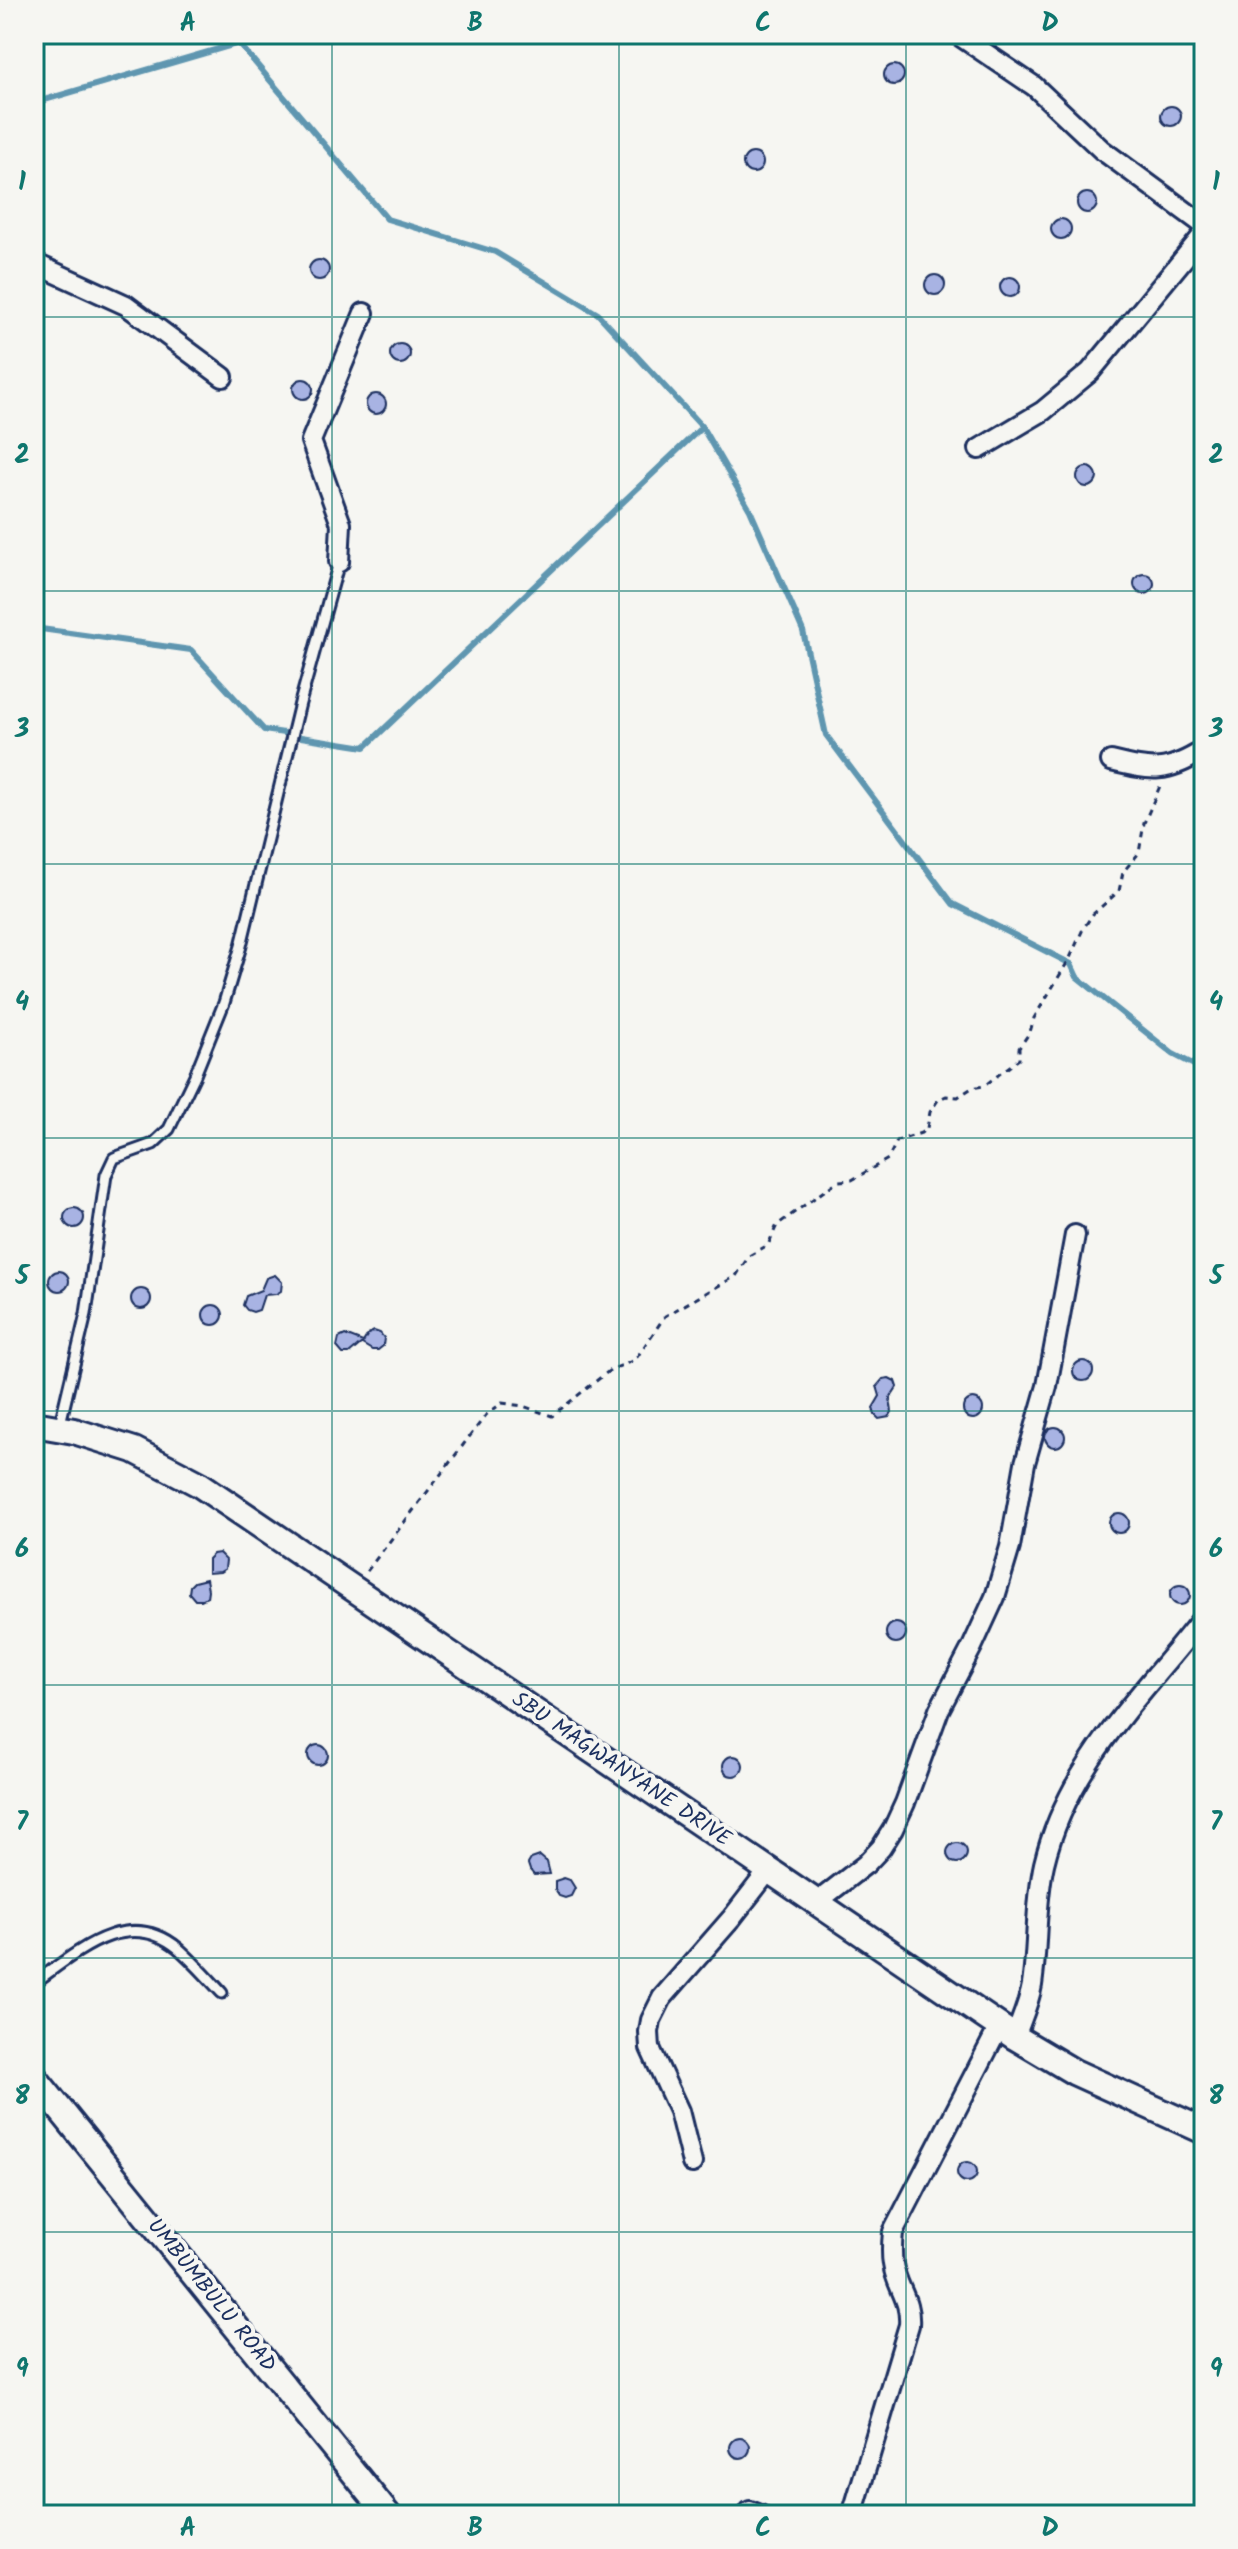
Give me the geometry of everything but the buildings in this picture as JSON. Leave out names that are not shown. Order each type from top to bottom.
[{"type":"main road","name":"SBU MAGWANYANE DRIVE","points":[[34,1424],[59,1428],[134,1450],[199,1484],[1008,2031],[1074,2072],[1204,2131]]},
{"type":"main road","name":"UMBUMBULU ROAD","points":[[34,2077],[388,2515]]},
{"type":"street","points":[[957,34],[1034,86],[1102,150],[1204,225]]},
{"type":"street","points":[[979,449],[1043,411],[1090,372],[1204,234]]},
{"type":"street","points":[[34,263],[126,305],[223,377]]},
{"type":"street","points":[[339,562],[341,524],[311,441],[364,313]]},
{"type":"street","points":[[1111,761],[1146,769],[1168,768],[1204,750]]},
{"type":"street","points":[[817,1902],[866,1864],[893,1829],[939,1710],[995,1597],[1010,1547],[1025,1463],[1047,1386],[1075,1235]]},
{"type":"street","points":[[852,2515],[909,2325],[906,2297],[893,2265],[893,2232],[953,2120],[1008,2031],[1031,1987],[1044,1865],[1063,1809],[1127,1707],[1204,1616]]},
{"type":"street","points":[[692,2163],[679,2111],[650,2048],[651,2020],[662,1998],[769,1870]]},
{"type":"lane","points":[[59,1428],[86,1314],[106,1175],[114,1158],[153,1144],[169,1129],[224,1003],[339,562]]},
{"type":"lane","points":[[34,1983],[93,1941],[122,1931],[149,1933],[176,1947],[222,1993]]},
{"type":"path","points":[[354,1589],[486,1415],[502,1403],[552,1416],[610,1370],[635,1360],[665,1316],[736,1276],[749,1256],[768,1245],[777,1225],[838,1181],[852,1180],[888,1159],[897,1141],[921,1133],[927,1128],[930,1112],[938,1100],[946,1096],[958,1097],[972,1088],[984,1086],[1013,1066],[1019,1059],[1019,1048],[1030,1032],[1034,1018],[1070,958],[1083,929],[1093,914],[1119,891],[1123,872],[1139,853],[1144,823],[1168,768]]},
{"type":"waterway","points":[[231,34],[387,219],[495,252],[598,314],[702,427],[750,510],[803,631],[826,735],[953,904],[1071,964],[1077,977],[1173,1054],[1204,1070]]},
{"type":"waterway","points":[[34,103],[239,43]]},
{"type":"waterway","points":[[301,737],[365,747],[702,427]]},
{"type":"waterway","points":[[34,628],[191,650],[264,730],[284,733]]}]
